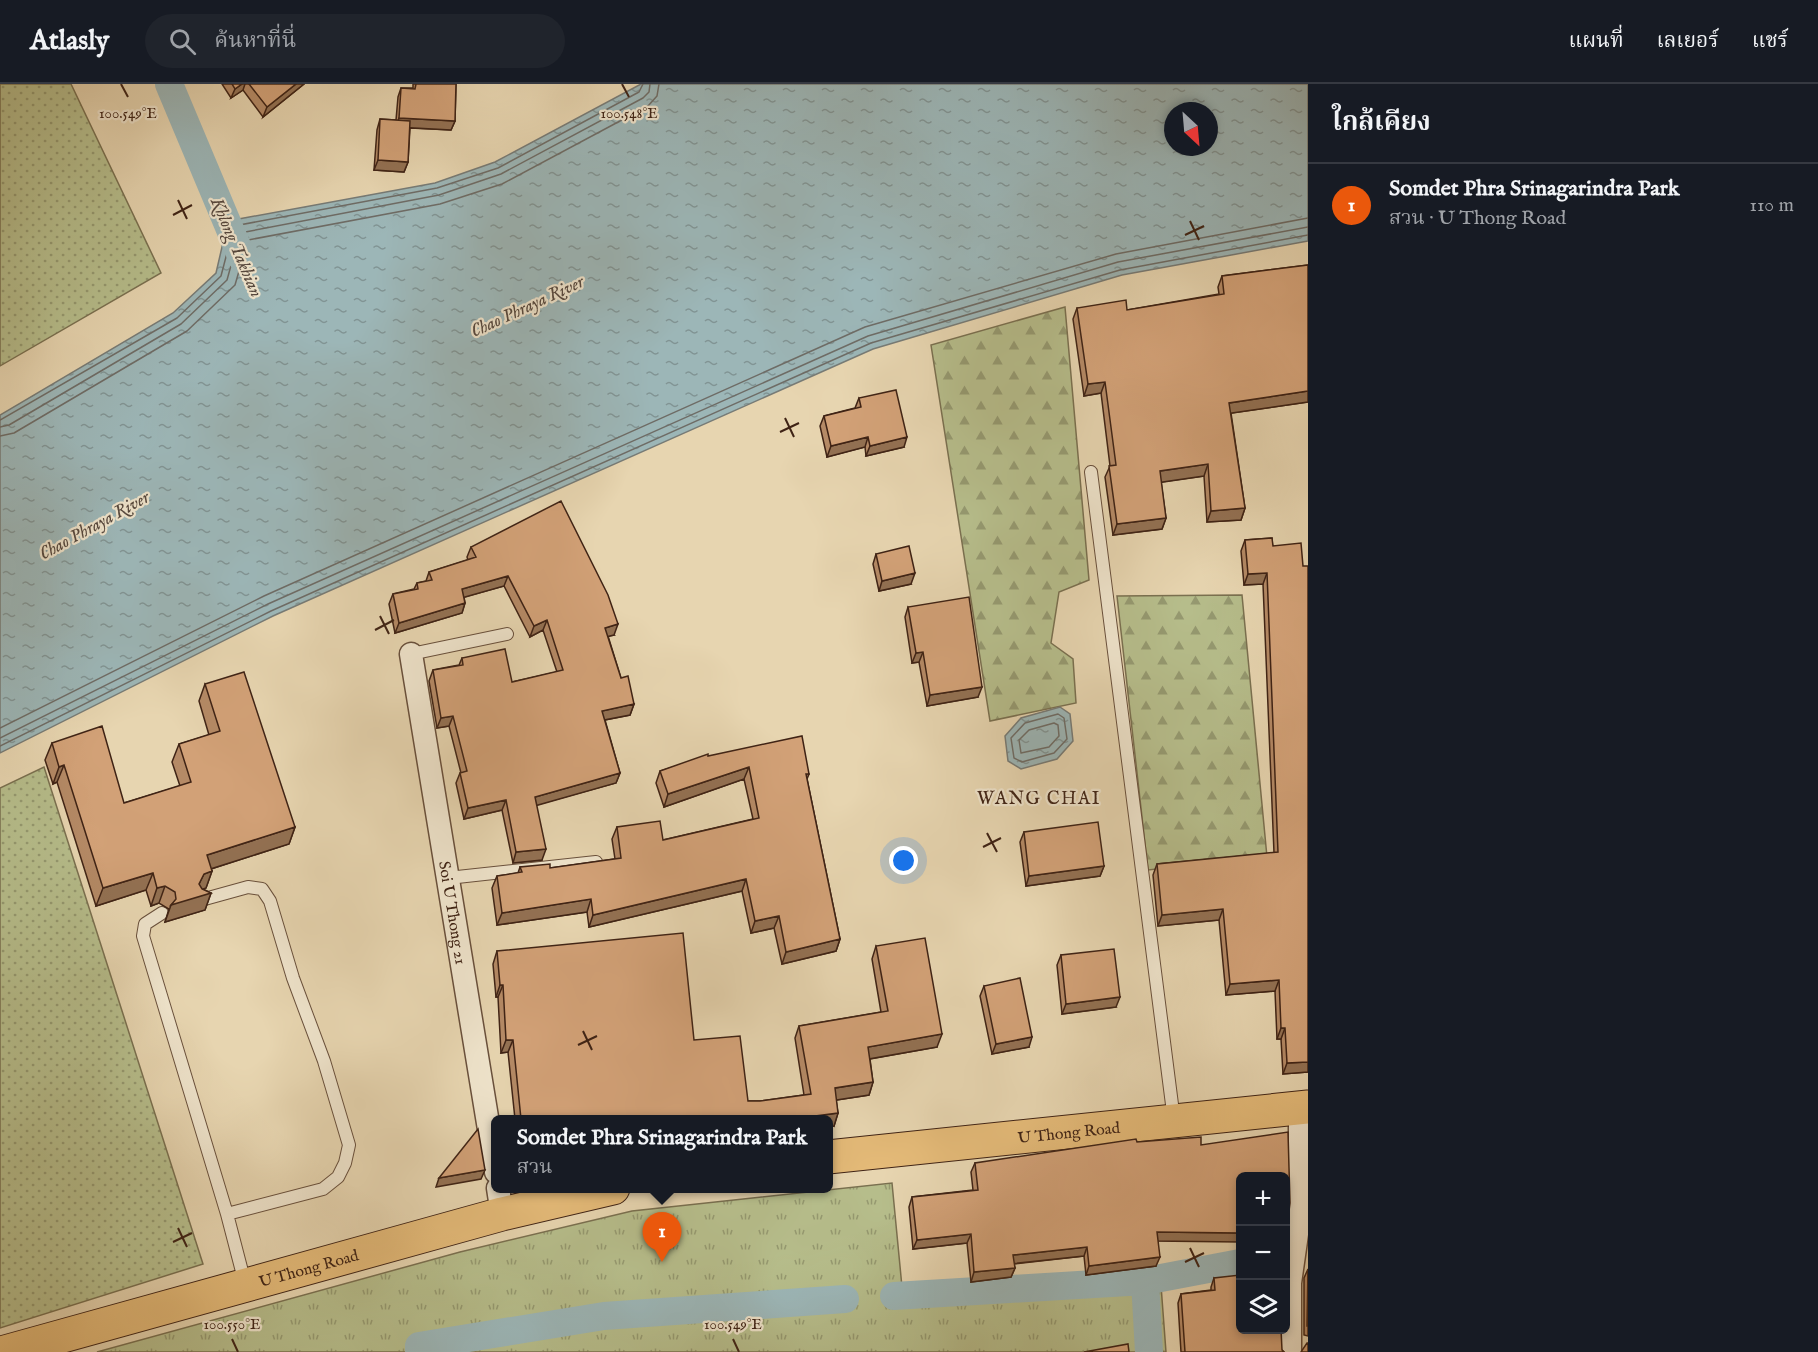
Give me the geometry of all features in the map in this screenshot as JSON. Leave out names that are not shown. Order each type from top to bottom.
[{"type":"main road","name":"U Thong Road","points":[[833,1156],[1304,1108]]},
{"type":"main road","name":"U Thong Road","points":[[6,1352],[246,1284],[500,1201],[570,1193]]},
{"type":"street","name":"Soi U Thong 21","points":[[411,654],[491,1147]]},
{"type":"street","points":[[1292,1346],[1290,1283],[1300,1213],[1304,1108]]},
{"type":"lane","points":[[1090,471],[1174,1121]]},
{"type":"lane","points":[[411,654],[507,634]]},
{"type":"lane","points":[[448,878],[605,861]]},
{"type":"lane","points":[[201,900],[248,887],[262,888],[270,901],[293,978],[324,1061],[348,1145],[345,1163],[338,1177],[323,1189],[227,1214]]},
{"type":"lane","points":[[162,913],[145,924],[143,936],[246,1284]]},
{"type":"green space","points":[[0,84],[71,84],[161,273],[0,366]]},
{"type":"green space","points":[[1065,307],[1089,580],[1059,592],[1051,643],[1073,659],[1076,703],[990,721],[931,345]]},
{"type":"green space","points":[[1242,595],[1267,857],[1148,870],[1117,596]]},
{"type":"green space","points":[[44,767],[203,1264],[0,1328],[0,788]]},
{"type":"green space","points":[[892,1183],[902,1287],[1160,1272],[1166,1352],[97,1352],[460,1252],[632,1211],[799,1193],[833,1193],[833,1189]]},
{"type":"water","name":"Chao Phraya River","points":[[641,84],[1308,84],[1308,241],[1122,275],[873,349],[273,616],[0,753],[0,415],[173,313],[216,273],[228,221],[435,183],[495,162]]},
{"type":"water","points":[[1060,707],[1070,714],[1073,741],[1057,759],[1021,769],[1008,761],[1005,736],[1021,718]]},
{"type":"building","points":[[232,84],[242,84],[235,89]]},
{"type":"building","points":[[249,84],[296,84],[267,107]]},
{"type":"building","points":[[416,84],[456,84],[455,121],[399,118],[401,88],[415,89]]},
{"type":"building","points":[[380,119],[410,121],[408,162],[378,160]]},
{"type":"building","points":[[1308,265],[1308,391],[1229,403],[1245,508],[1211,511],[1208,464],[1160,471],[1166,518],[1117,524],[1109,466],[1116,465],[1105,382],[1088,384],[1077,308],[1126,300],[1127,310],[1224,294],[1222,276]]},
{"type":"building","points":[[896,390],[907,437],[870,446],[868,437],[831,446],[824,416],[861,407],[859,398]]},
{"type":"building","points":[[561,501],[608,595],[618,624],[605,628],[621,678],[628,676],[634,704],[602,711],[620,773],[535,797],[546,849],[516,852],[506,800],[468,808],[460,773],[467,771],[453,716],[441,718],[433,670],[463,665],[462,658],[505,649],[512,682],[563,670],[547,620],[534,626],[508,576],[462,589],[465,603],[399,623],[393,594],[418,589],[417,583],[432,580],[429,572],[476,557],[471,547]]},
{"type":"building","points":[[1272,538],[1273,546],[1301,543],[1303,566],[1308,566],[1308,1062],[1287,1063],[1285,1028],[1281,1028],[1279,980],[1230,984],[1223,909],[1162,915],[1157,864],[1278,852],[1267,573],[1248,574],[1245,540]]},
{"type":"building","points":[[909,546],[915,573],[882,581],[876,554]]},
{"type":"building","points":[[969,597],[982,687],[930,695],[923,652],[916,653],[908,607]]},
{"type":"building","points":[[244,672],[295,827],[207,855],[212,871],[204,874],[199,884],[202,889],[211,893],[171,905],[176,899],[175,892],[165,886],[157,888],[153,873],[103,888],[64,765],[59,767],[52,743],[102,726],[124,803],[191,782],[179,744],[220,731],[205,684]]},
{"type":"building","points":[[802,736],[809,774],[806,774],[840,939],[786,952],[779,916],[755,921],[746,879],[593,915],[591,899],[502,913],[497,876],[522,872],[520,867],[550,864],[550,868],[621,858],[617,827],[660,821],[663,840],[759,818],[749,767],[668,794],[660,771],[708,754],[708,756]]},
{"type":"building","points":[[1098,822],[1104,866],[1029,876],[1024,832]]},
{"type":"building","points":[[683,933],[694,1040],[740,1036],[748,1101],[811,1094],[799,1026],[888,1011],[876,946],[925,938],[942,1034],[868,1047],[873,1082],[835,1088],[838,1113],[823,1115],[521,1115],[513,1040],[506,1040],[503,985],[500,985],[497,951]]},
{"type":"building","points":[[1114,949],[1120,997],[1066,1004],[1061,955]]},
{"type":"building","points":[[1020,978],[1032,1037],[996,1044],[984,986]]},
{"type":"building","points":[[478,1129],[485,1170],[439,1178]]},
{"type":"building","points":[[1288,1132],[1289,1172],[1236,1172],[1236,1233],[1157,1232],[1160,1257],[1089,1266],[1087,1247],[1013,1255],[1015,1268],[974,1272],[971,1234],[917,1240],[912,1197],[978,1190],[975,1163],[1136,1139],[1137,1142],[1201,1137],[1201,1145]]},
{"type":"building","points":[[1308,1269],[1308,1326],[1307,1326]]},
{"type":"building","points":[[1236,1275],[1236,1334],[1281,1334],[1284,1352],[1185,1352],[1181,1294],[1215,1290],[1214,1278]]},
{"type":"building","points":[[1307,1343],[1308,1352],[1301,1352]]},
{"type":"building","points":[[1128,1344],[1129,1352],[1084,1352]]},
{"type":"waterway","name":"Khlong Takhian","points":[[169,84],[242,258]]},
{"type":"waterway","points":[[894,1296],[1145,1281],[1236,1264]]},
{"type":"waterway","points":[[1145,1281],[1149,1352]]},
{"type":"waterway","points":[[419,1352],[419,1346],[604,1316],[845,1299]]},
{"type":"place","name":"Somdet Phra Srinagarindra Park","points":[[662,1262]]},
{"type":"district","name":"WANG CHAI","points":[[1039,798]]}]
